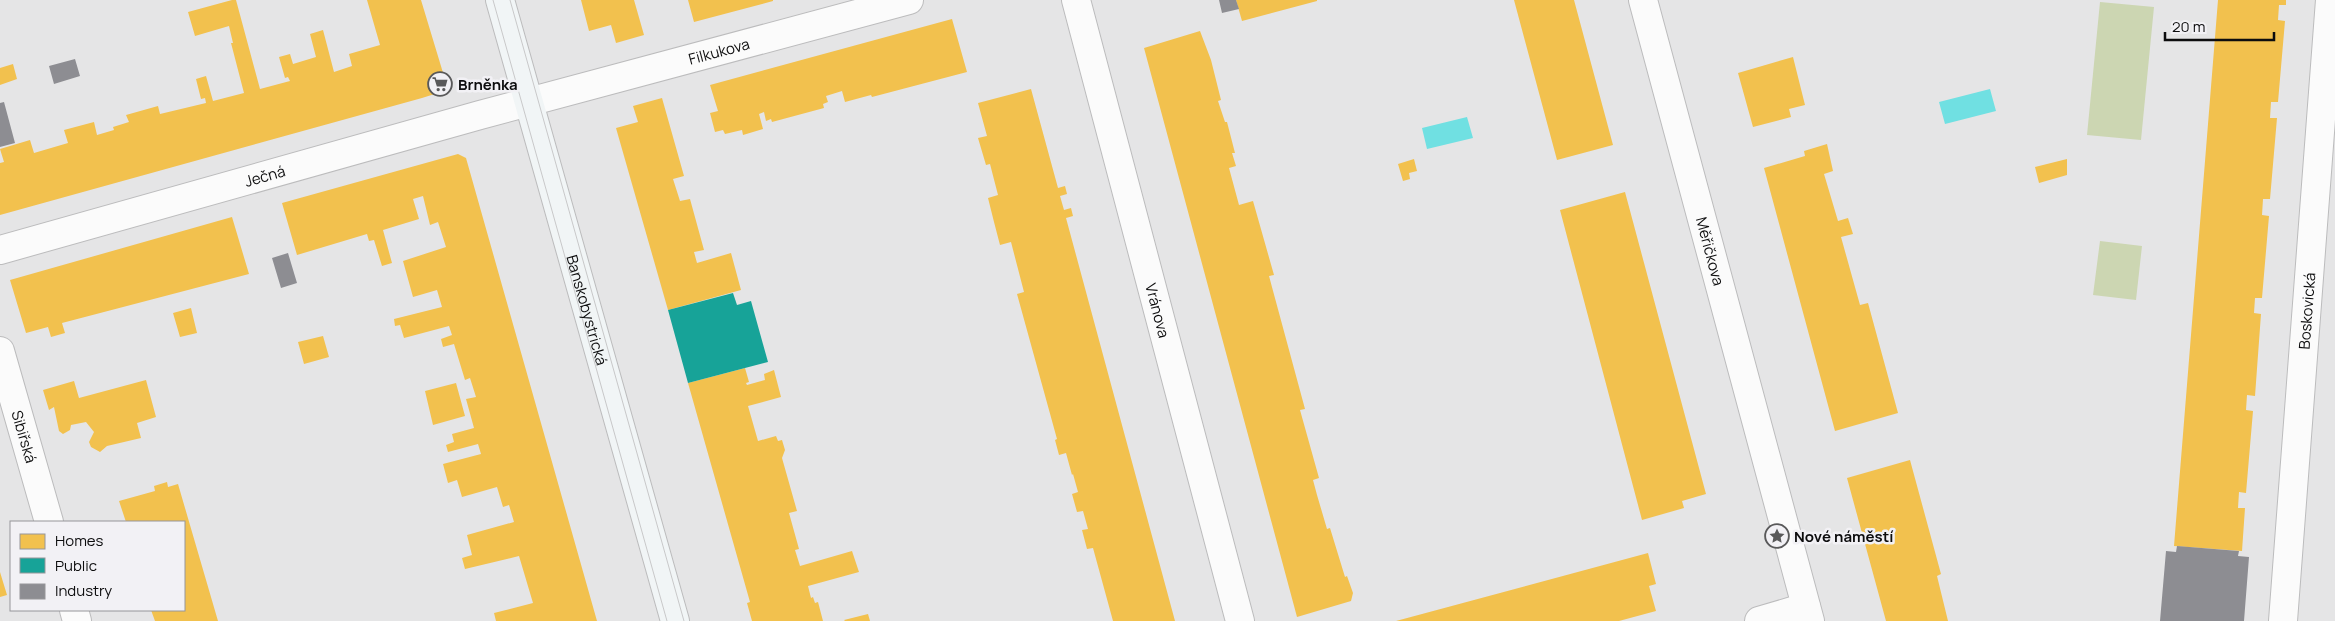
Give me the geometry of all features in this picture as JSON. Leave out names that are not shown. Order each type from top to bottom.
[{"type":"street","name":"Banskobystrická","points":[[500,0],[675,621]]},
{"type":"street","name":"Filkukova","points":[[530,102],[910,0]]},
{"type":"street","name":"Vránova","points":[[1076,0],[1240,621]]},
{"type":"street","name":"Měřičkova","points":[[1643,0],[1808,614]]},
{"type":"street","name":"Boskovická","points":[[2283,621],[2330,0]]},
{"type":"street","name":"Ječná","points":[[0,250],[530,102]]},
{"type":"street","name":"Sibiřská","points":[[0,351],[49,521]]},
{"type":"street","points":[[1759,621],[1808,614]]},
{"type":"green space","points":[[2100,2],[2154,7],[2141,140],[2087,135]]},
{"type":"green space","points":[[2100,241],[2142,246],[2136,300],[2093,295]]},
{"type":"water","points":[[1990,89],[1996,111],[1945,124],[1939,102]]},
{"type":"water","points":[[1467,117],[1473,138],[1427,149],[1422,128]]},
{"type":"building: Homes","points":[[236,0],[260,89],[290,81],[288,77],[285,78],[279,57],[290,54],[293,64],[316,57],[310,34],[323,30],[334,72],[352,66],[349,54],[380,45],[367,0],[421,0],[447,86],[441,92],[422,98],[0,215],[0,163],[4,162],[0,149],[30,140],[34,153],[68,143],[64,130],[94,122],[97,135],[114,130],[113,127],[129,122],[126,115],[158,106],[160,114],[206,103],[205,98],[201,99],[196,79],[206,76],[213,101],[244,93],[231,43],[233,43],[229,26],[195,36],[188,12]]},
{"type":"building: Homes","points":[[581,0],[634,0],[644,35],[616,43],[611,25],[589,31]]},
{"type":"building: Homes","points":[[688,0],[773,0],[773,1],[694,22]]},
{"type":"building: Homes","points":[[1236,0],[1317,0],[1317,1],[1242,21]]},
{"type":"building: Homes","points":[[1514,0],[1574,0],[1613,145],[1557,160]]},
{"type":"building: Homes","points":[[2218,0],[2286,0],[2286,5],[2279,5],[2278,20],[2285,21],[2278,102],[2271,102],[2270,118],[2277,118],[2270,199],[2263,199],[2262,215],[2269,216],[2262,298],[2255,298],[2254,313],[2261,314],[2255,396],[2247,395],[2246,410],[2253,411],[2246,493],[2239,492],[2238,508],[2245,508],[2242,551],[2174,546]]},
{"type":"building: Homes","points":[[952,19],[967,72],[872,97],[871,95],[845,102],[842,91],[826,96],[828,102],[823,104],[824,108],[772,122],[771,119],[766,121],[764,112],[759,114],[763,129],[743,135],[742,130],[725,134],[723,130],[715,132],[710,113],[718,111],[710,85]]},
{"type":"building: Homes","points":[[1200,31],[1211,60],[1221,100],[1218,101],[1225,122],[1227,122],[1235,153],[1232,153],[1236,166],[1229,168],[1239,205],[1253,201],[1274,275],[1269,276],[1305,409],[1300,410],[1319,478],[1313,480],[1317,495],[1327,529],[1330,528],[1345,577],[1347,576],[1353,593],[1351,601],[1297,617],[1144,48]]},
{"type":"building: Homes","points":[[1793,57],[1805,105],[1789,109],[1791,117],[1753,127],[1738,73]]},
{"type":"building: Homes","points":[[13,64],[17,79],[0,85],[0,68]]},
{"type":"building: Homes","points":[[1031,89],[1058,188],[1065,186],[1067,194],[1060,196],[1064,210],[1071,208],[1073,216],[1066,218],[1175,621],[1113,621],[1093,548],[1087,549],[1082,530],[1088,529],[1083,511],[1077,512],[1072,494],[1078,492],[1073,474],[1066,453],[1059,455],[1055,440],[1057,439],[1017,294],[1024,292],[1011,242],[1000,245],[988,198],[998,195],[990,164],[986,165],[978,138],[987,136],[978,103]]},
{"type":"building: Homes","points":[[662,98],[684,176],[673,179],[680,201],[690,199],[704,250],[694,252],[697,263],[731,253],[741,290],[668,310],[616,128],[638,122],[633,106]]},
{"type":"building: Homes","points":[[1827,144],[1833,171],[1824,174],[1838,221],[1848,218],[1853,234],[1841,237],[1860,305],[1868,303],[1898,413],[1835,431],[1764,168],[1805,156],[1804,151]]},
{"type":"building: Homes","points":[[458,154],[466,158],[597,621],[496,621],[494,613],[533,603],[519,556],[465,569],[462,558],[472,555],[467,535],[514,522],[509,505],[503,507],[497,487],[462,497],[457,480],[448,483],[443,464],[481,454],[478,444],[448,452],[446,445],[454,442],[452,434],[474,428],[466,399],[476,397],[470,378],[465,380],[454,344],[443,347],[441,339],[452,335],[449,326],[404,338],[400,325],[395,326],[394,319],[442,307],[437,290],[413,297],[403,261],[446,247],[438,222],[430,225],[423,196],[413,199],[419,219],[383,230],[392,263],[382,266],[374,240],[369,241],[367,234],[297,255],[282,203]]},
{"type":"building: Homes","points":[[1414,159],[1417,171],[1409,173],[1410,179],[1403,181],[1398,164]]},
{"type":"building: Homes","points":[[2067,159],[2067,175],[2039,183],[2035,167]]},
{"type":"building: Homes","points":[[1625,192],[1706,494],[1682,501],[1684,508],[1642,520],[1560,210]]},
{"type":"building: Homes","points":[[232,217],[249,274],[62,323],[65,333],[51,337],[48,327],[26,333],[10,280]]},
{"type":"building: Homes","points":[[191,308],[197,333],[180,337],[173,313]]},
{"type":"building: Homes","points":[[323,336],[329,357],[304,364],[298,342]]},
{"type":"building: Homes","points":[[745,368],[749,382],[746,383],[747,385],[765,380],[764,374],[774,370],[781,397],[748,406],[758,441],[776,436],[778,441],[782,440],[785,450],[782,458],[797,511],[789,513],[799,549],[795,550],[800,566],[852,551],[859,572],[808,586],[811,598],[813,597],[815,603],[818,602],[823,621],[752,621],[747,603],[750,602],[688,383]]},
{"type":"building: Homes","points":[[146,380],[156,417],[137,423],[141,438],[107,446],[100,452],[91,447],[89,442],[94,432],[86,422],[71,425],[70,430],[63,434],[59,431],[54,407],[49,410],[43,390],[74,381],[79,398]]},
{"type":"building: Homes","points":[[456,383],[465,416],[433,425],[425,391]]},
{"type":"building: Homes","points":[[1910,460],[1941,574],[1937,576],[1948,621],[1886,621],[1847,478]]},
{"type":"building: Homes","points":[[167,482],[168,487],[178,484],[218,621],[155,621],[151,611],[185,611],[185,521],[126,521],[119,501],[155,491],[154,486]]},
{"type":"building: Homes","points":[[1648,553],[1656,584],[1649,586],[1656,611],[1619,621],[1396,621]]},
{"type":"building: Homes","points":[[0,572],[7,595],[0,597]]},
{"type":"building: Homes","points":[[868,614],[870,621],[844,620]]},
{"type":"building: Public","points":[[733,293],[737,305],[751,301],[768,362],[688,383],[668,310]]},
{"type":"building: Industry","points":[[1219,0],[1236,0],[1239,9],[1222,13]]},
{"type":"building: Industry","points":[[75,59],[80,76],[54,84],[49,66]]},
{"type":"building: Industry","points":[[4,102],[15,143],[0,147],[0,103]]},
{"type":"building: Industry","points":[[288,253],[297,283],[281,288],[272,258]]},
{"type":"building: Industry","points":[[2177,546],[2239,551],[2238,556],[2249,557],[2244,621],[2160,621],[2166,551],[2176,552]]},
{"type":"tram line","points":[[493,0],[667,621]]},
{"type":"tram line","points":[[510,0],[684,621]]},
{"type":"place","name":"Brněnka","points":[[440,84]]},
{"type":"place","name":"Nové náměstí","points":[[1777,536]]}]
